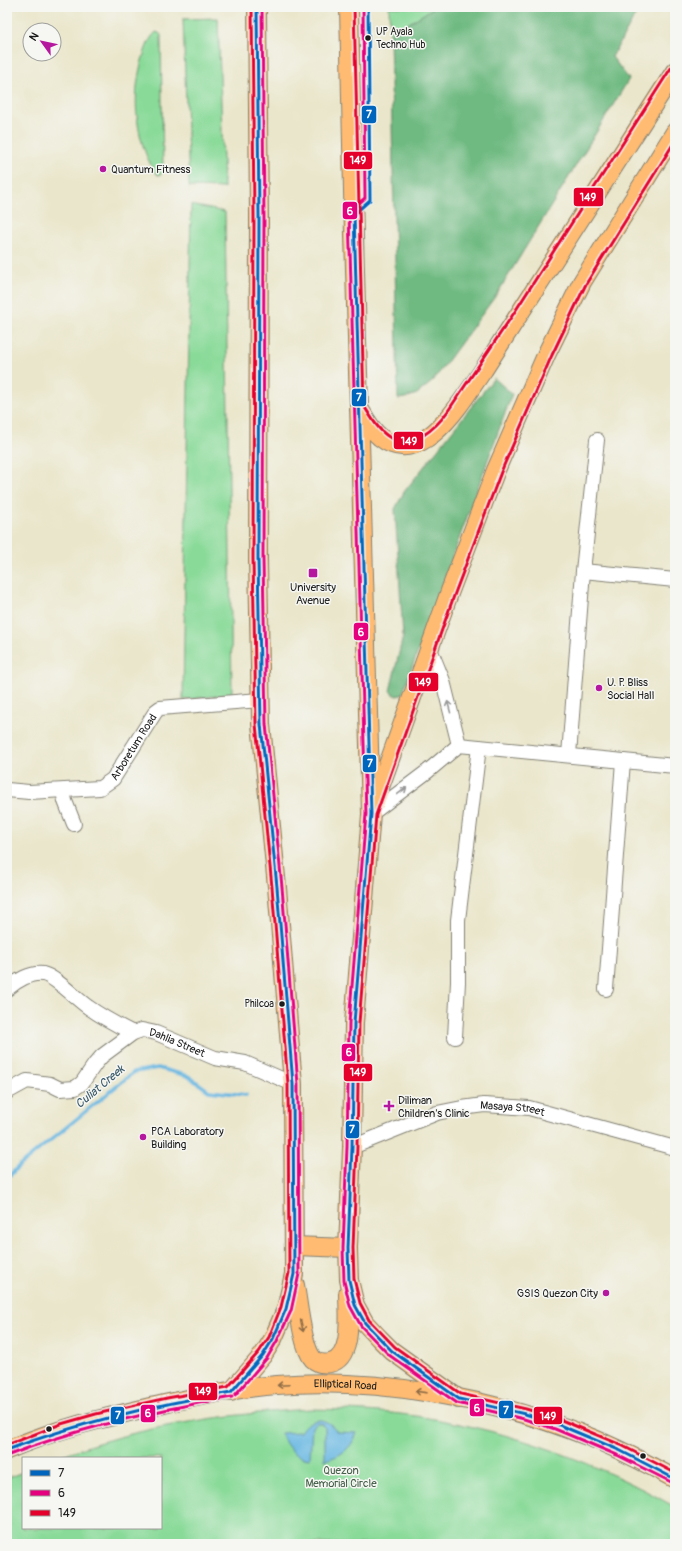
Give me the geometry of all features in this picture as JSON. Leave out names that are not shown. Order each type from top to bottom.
[{"type":"main road","points":[[257,7],[259,216],[258,559],[261,724],[277,887],[293,1084],[294,1274],[306,1344],[313,1359],[319,1363],[325,1364],[334,1362],[341,1357],[345,1349],[348,1333],[348,1248],[352,1147],[354,1023],[371,814],[349,7]]},
{"type":"main road","points":[[359,408],[374,432],[380,438],[397,445],[413,445],[422,441],[442,426],[455,411],[484,369],[675,70]]},
{"type":"main road","points":[[371,814],[450,591],[496,470],[553,340],[582,282],[675,132]]},
{"type":"main road","points":[[294,1246],[348,1248]]},
{"type":"main road","points":[[231,1392],[263,1355],[273,1339],[286,1309],[294,1274]]},
{"type":"main road","points":[[349,1280],[355,1305],[365,1323],[392,1351],[459,1399]]},
{"type":"main road","name":"Elliptical Road","points":[[7,1450],[63,1429],[96,1419],[231,1392],[276,1385],[356,1385],[425,1392],[525,1414],[556,1424],[619,1450],[675,1479]]},
{"type":"street","points":[[569,755],[582,571],[597,440]]},
{"type":"street","points":[[582,571],[675,580]]},
{"type":"street","points":[[430,650],[443,681],[459,744]]},
{"type":"street","name":"Arboretum Road","points":[[7,790],[29,792],[100,788],[113,779],[160,708],[260,700]]},
{"type":"street","points":[[371,814],[428,771],[459,744],[675,766]]},
{"type":"street","points":[[455,1037],[458,982],[458,920],[479,747]]},
{"type":"street","points":[[606,989],[623,761]]},
{"type":"street","points":[[63,791],[65,801],[74,824]]},
{"type":"street","name":"Dahlia Street","points":[[7,989],[34,974],[44,974],[86,1006],[109,1021],[133,1033],[142,1030],[148,1031],[215,1058],[245,1063],[293,1084]]},
{"type":"street","points":[[7,1092],[26,1081],[50,1084],[60,1089],[75,1088],[82,1084],[102,1056],[133,1033]]},
{"type":"street","name":"Masaya Street","points":[[352,1147],[437,1113],[484,1105],[529,1108],[675,1148]]},
{"type":"green space","points":[[389,7],[435,7],[390,35]]},
{"type":"green space","points":[[435,7],[642,7],[637,12],[612,57],[629,79],[497,294],[433,381],[417,394],[398,399],[390,35]]},
{"type":"green space","points":[[218,18],[224,188],[189,187],[183,19]]},
{"type":"green space","points":[[156,32],[161,35],[163,171],[158,175],[150,164],[143,145],[139,132],[136,107],[136,94],[143,57],[150,40]]},
{"type":"green space","points":[[191,205],[225,212],[232,694],[183,700]]},
{"type":"green space","points":[[494,378],[512,394],[402,695],[396,696],[390,691],[403,636],[395,509],[404,492]]},
{"type":"green space","name":"Quezon Memorial Circle","points":[[311,1409],[353,1410],[408,1415],[455,1423],[553,1450],[615,1476],[675,1507],[675,1544],[7,1544],[7,1478],[22,1472],[22,1529],[162,1529],[162,1457],[58,1457],[117,1438],[181,1423],[278,1411]]},
{"type":"water","points":[[321,1420],[334,1427],[337,1432],[357,1433],[355,1439],[341,1454],[325,1460],[325,1427],[321,1423],[317,1423],[312,1427],[310,1459],[300,1456],[291,1450],[281,1433],[300,1432],[309,1423]]},
{"type":"waterway","name":"Culiat Creek","points":[[7,1178],[20,1165],[134,1072],[158,1068],[188,1076],[209,1091],[246,1095]]},
{"type":"transit line","name":"149","points":[[7,1445],[61,1424],[96,1414],[167,1398],[228,1387],[259,1352],[269,1337],[281,1307],[289,1273],[288,1084],[272,887],[256,724],[253,559],[254,216],[252,7]]},
{"type":"transit line","name":"7","points":[[231,1392],[263,1355],[273,1339],[286,1309],[294,1274],[293,1084],[277,887],[261,724],[258,559],[259,216],[257,7]]},
{"type":"transit line","name":"6","points":[[235,1395],[267,1358],[277,1341],[291,1311],[299,1274],[298,1084],[282,887],[266,724],[263,559],[264,216],[262,7]]},
{"type":"transit line","name":"149","points":[[354,7],[364,406],[381,431],[398,441],[406,441],[423,436],[443,418],[514,313],[671,68]]},
{"type":"transit line","name":"6","points":[[363,7],[365,198],[350,211],[349,214],[366,814],[349,1023],[347,1147],[343,1248],[344,1281],[350,1306],[361,1326],[389,1355],[457,1403],[524,1419],[555,1429],[617,1455],[673,1483]]},
{"type":"transit line","name":"7","points":[[354,214],[370,200],[368,7]]},
{"type":"transit line","name":"149","points":[[675,141],[586,284],[552,355],[501,472],[455,593],[376,815],[359,1023],[357,1147],[353,1248],[354,1279],[360,1303],[369,1320],[395,1347],[461,1394],[526,1409],[559,1419],[621,1445],[675,1473]]},
{"type":"transit line","name":"7","points":[[354,214],[371,814],[354,1023],[352,1147],[348,1248],[349,1280],[355,1305],[365,1323],[392,1351],[459,1399],[525,1414],[557,1424],[619,1450],[675,1479]]},
{"type":"transit line","name":"7","points":[[7,1450],[62,1431],[118,1415],[231,1392]]},
{"type":"transit line","name":"6","points":[[9,1455],[64,1436],[119,1420],[232,1397]]},
{"type":"place","name":"UP Ayala Techno Hub","points":[[368,38]]},
{"type":"place","name":"Quantum Fitness","points":[[103,169]]},
{"type":"place","name":"University Avenue","points":[[313,573]]},
{"type":"place","name":"U. P. Bliss Social Hall","points":[[599,688]]},
{"type":"place","name":"Philcoa","points":[[282,1004]]},
{"type":"place","name":"Diliman Children's Clinic","points":[[389,1106]]},
{"type":"place","name":"PCA Laboratory Building","points":[[143,1137]]},
{"type":"place","name":"GSIS Quezon City","points":[[606,1293]]}]
